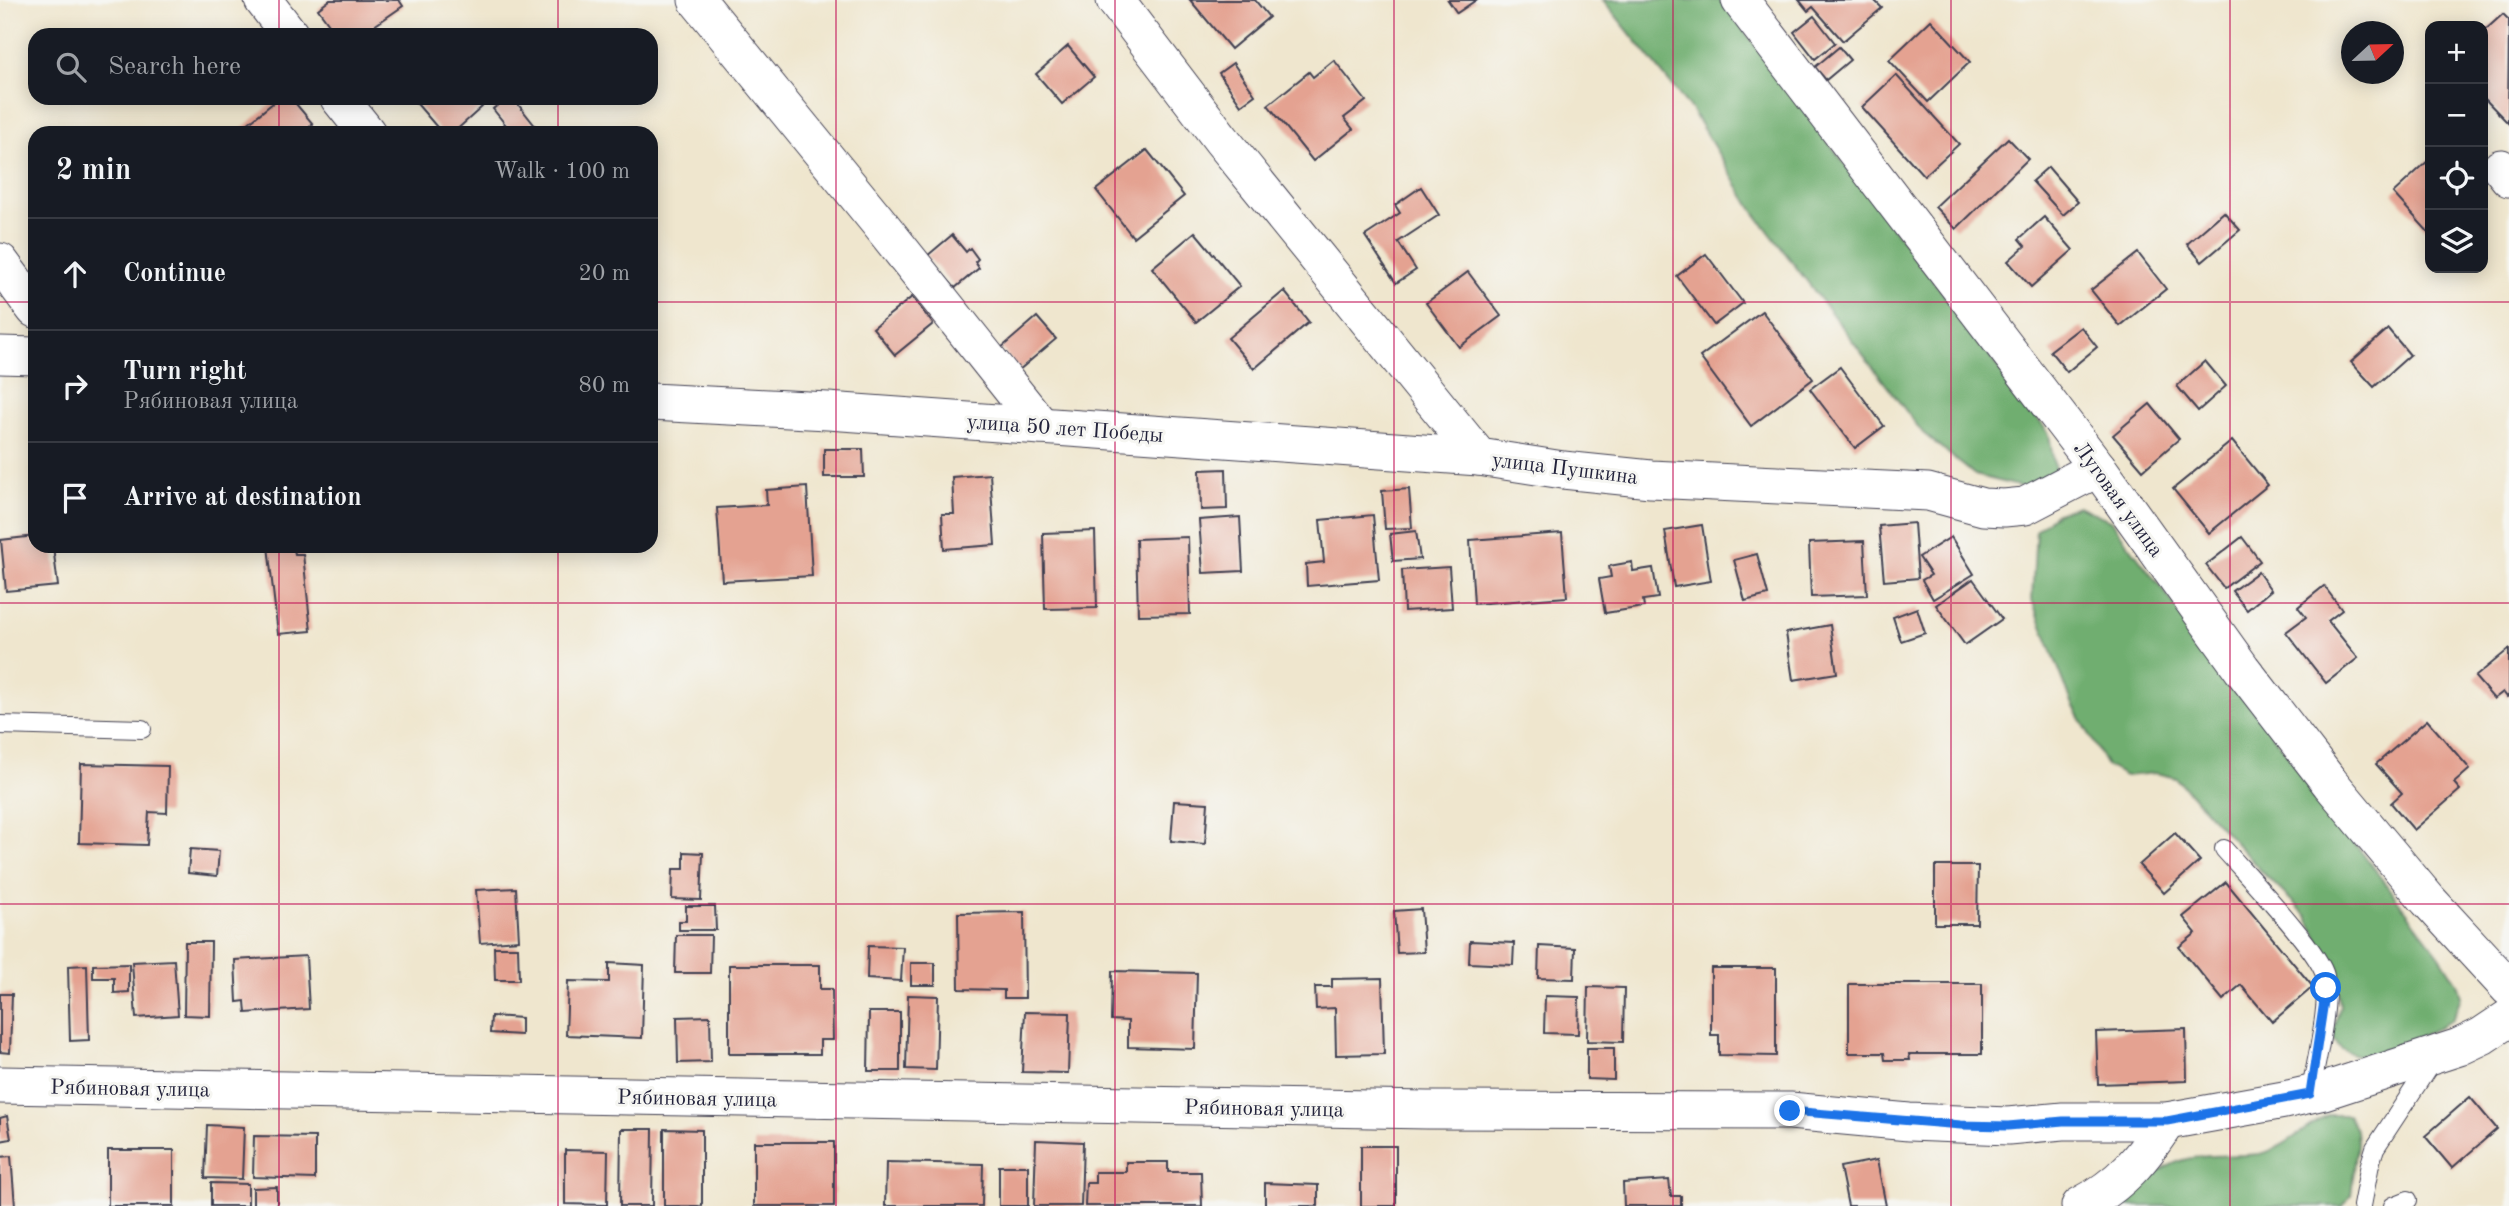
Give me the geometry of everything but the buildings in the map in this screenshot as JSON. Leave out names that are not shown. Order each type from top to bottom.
[{"type":"street","points":[[263,0],[285,28]]},
{"type":"street","points":[[697,0],[1041,426]]},
{"type":"street","name":"улица Пушкина","points":[[1115,0],[1221,139],[1479,457],[1563,470],[1651,479],[1928,492],[1983,507],[2004,508],[2025,506],[2098,468]]},
{"type":"street","name":"Луговая улица","points":[[1740,0],[2098,468],[2242,669],[2330,783],[2428,900],[2509,988]]},
{"type":"street","points":[[345,105],[361,126]]},
{"type":"street","points":[[0,262],[28,300]]},
{"type":"street","points":[[0,355],[28,356]]},
{"type":"street","name":"улица 50 лет Победы","points":[[658,402],[828,411],[1479,457]]},
{"type":"street","name":"Рябиновая улица","points":[[0,1085],[1413,1110],[1790,1111],[2008,1126],[2063,1121],[2167,1121],[2310,1094],[2437,1054],[2482,1036],[2509,1017]]},
{"type":"street","points":[[2080,1206],[2129,1174],[2167,1121]]},
{"type":"lane","points":[[0,725],[142,729]]},
{"type":"lane","points":[[2224,849],[2310,949],[2325,973],[2325,1006],[2310,1094]]},
{"type":"lane","points":[[2362,1206],[2375,1148],[2437,1054]]},
{"type":"green space","points":[[1603,0],[1721,0],[2049,434],[2056,477],[2026,488],[1975,475],[1923,433],[1754,212],[1691,109]]},
{"type":"green space","points":[[2078,506],[2110,520],[2440,956],[2457,983],[2461,997],[2452,1020],[2413,1041],[2383,1053],[2354,1054],[2341,1048],[2332,1036],[2340,1006],[2336,976],[2307,916],[2264,874],[2176,778],[2156,773],[2125,776],[2107,766],[2073,705],[2032,600],[2036,530],[2057,513]]},
{"type":"green space","points":[[2328,1115],[2348,1115],[2356,1130],[2351,1195],[2343,1206],[2126,1206],[2148,1180],[2180,1161],[2268,1152]]},
{"type":"route","points":[[1790,1111],[1909,1122],[2008,1126],[2063,1121],[2167,1121],[2284,1100],[2310,1094],[2326,988]]}]
